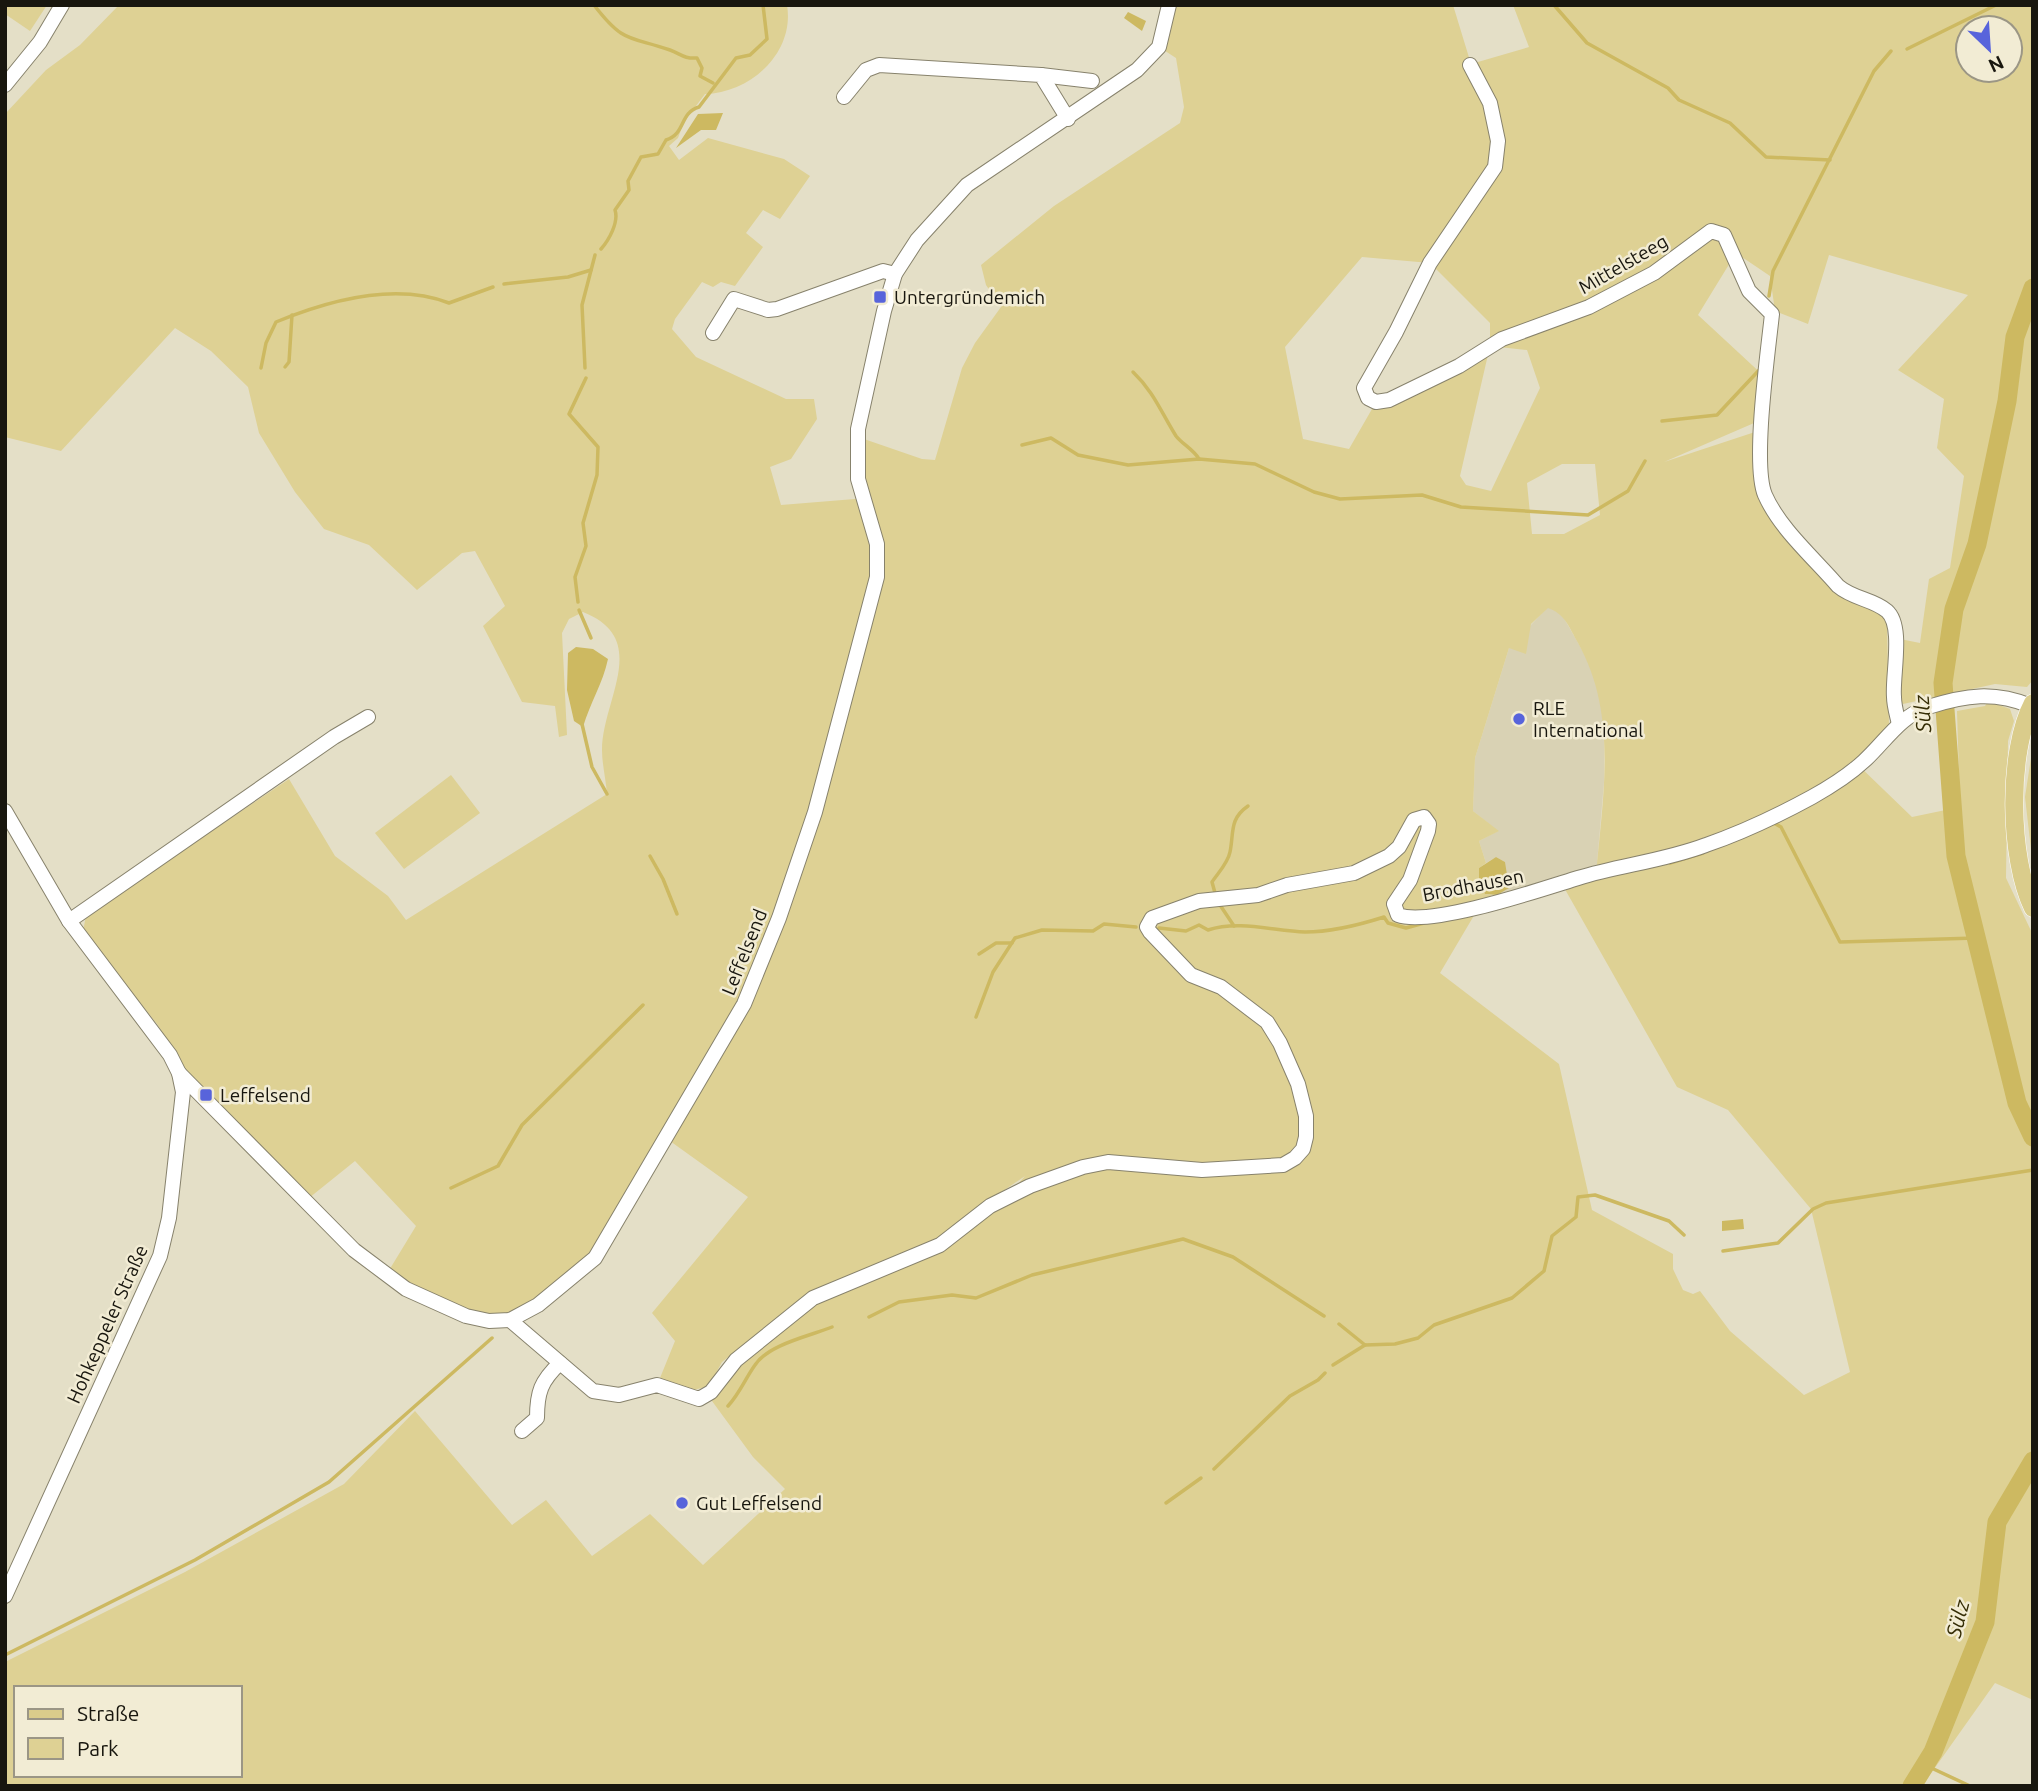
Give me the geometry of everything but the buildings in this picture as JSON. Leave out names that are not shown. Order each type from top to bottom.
[{"type":"main road","points":[[2032,705],[2021,734],[2016,797],[2019,868],[2033,908]]},
{"type":"street","points":[[5,85],[40,42],[62,5]]},
{"type":"street","points":[[713,333],[734,299],[768,310],[777,309],[883,271],[895,274],[917,240],[967,185],[1137,70],[1159,47],[1169,5]]},
{"type":"street","points":[[844,97],[866,70],[879,65],[1041,75],[1092,81]]},
{"type":"street","name":"Mittelsteeg","points":[[1470,65],[1490,103],[1498,141],[1495,167],[1430,262],[1396,332],[1364,388],[1368,398],[1376,402],[1389,400],[1459,366],[1502,339],[1589,307],[1654,273],[1711,232],[1724,235],[1749,291],[1772,314],[1760,464],[1764,492],[1779,519],[1838,586],[1848,595],[1878,605],[1892,617],[1895,636],[1894,697],[1899,724]]},
{"type":"street","points":[[1041,75],[1068,119]]},
{"type":"street","name":"Leffelsend","points":[[510,1320],[552,1295],[594,1258],[744,1004],[779,918],[826,774],[873,595],[879,559],[858,479],[858,429],[884,311],[895,274]]},
{"type":"street","name":"Brodhausen","points":[[560,1363],[593,1391],[619,1395],[657,1384],[699,1399],[711,1392],[736,1360],[813,1298],[894,1261],[928,1251],[990,1206],[1030,1186],[1083,1167],[1108,1162],[1202,1170],[1283,1166],[1303,1149],[1306,1116],[1298,1084],[1280,1043],[1267,1022],[1221,986],[1191,975],[1150,932],[1147,927],[1152,918],[1199,901],[1258,895],[1287,885],[1354,873],[1389,856],[1399,847],[1414,820],[1424,817],[1429,824],[1428,831],[1410,880],[1394,904],[1398,915],[1405,917],[1440,913],[1514,900],[1579,878],[1654,862],[1707,845],[1811,797],[1864,761],[1899,724],[1927,707],[1995,694],[2032,705]]},
{"type":"street","points":[[69,921],[334,737],[368,717]]},
{"type":"street","name":"Hohkeppeler Straße","points":[[5,811],[69,921],[158,1035],[179,1073],[183,1092],[169,1217],[160,1256],[5,1596]]},
{"type":"street","points":[[179,1073],[370,1264],[434,1304],[466,1316],[499,1322],[510,1320],[560,1363],[542,1381],[538,1390],[537,1418],[522,1431]]},
{"type":"shaded area","points":[[1128,12],[1146,21],[1142,31],[1124,18]]},
{"type":"shaded area","points":[[723,113],[716,130],[701,130],[676,148],[698,114]]},
{"type":"shaded area","points":[[1548,607],[1561,613],[1590,664],[1604,711],[1604,782],[1596,874],[1490,900],[1491,895],[1497,895],[1505,862],[1496,857],[1486,863],[1479,841],[1498,831],[1473,811],[1475,758],[1509,648]]},
{"type":"shaded area","points":[[576,647],[593,649],[608,659],[583,727],[574,721],[567,690],[568,653]]},
{"type":"shaded area","points":[[1496,857],[1505,862],[1509,888],[1497,895],[1485,894],[1479,881],[1479,868]]},
{"type":"shaded area","points":[[1743,1219],[1744,1229],[1722,1231],[1722,1221]]},
{"type":"green space","points":[[5,5],[47,5],[30,31],[5,14]]},
{"type":"green space","points":[[119,5],[787,5],[788,23],[784,39],[766,67],[738,86],[705,94],[684,122],[678,138],[669,146],[679,160],[708,138],[784,159],[810,176],[780,219],[763,210],[746,233],[763,247],[735,286],[721,282],[713,287],[702,282],[675,319],[672,329],[696,357],[786,399],[814,399],[817,419],[791,459],[770,467],[781,505],[867,498],[864,439],[922,459],[935,460],[962,368],[975,343],[1001,307],[986,285],[981,265],[1054,206],[1180,123],[1184,107],[1176,58],[1159,47],[1169,5],[1453,5],[1471,64],[1529,47],[1513,5],[2033,5],[2033,680],[2027,687],[1995,684],[1903,704],[1897,696],[1900,639],[1920,643],[1929,579],[1950,568],[1964,476],[1937,448],[1944,399],[1898,370],[1968,295],[1829,255],[1808,324],[1775,311],[1770,276],[1736,253],[1698,315],[1766,378],[1761,420],[1664,462],[1758,431],[1758,479],[1833,588],[1880,613],[1887,623],[1889,727],[1855,762],[1912,817],[1960,807],[1957,711],[1985,706],[1988,701],[2010,709],[2014,721],[2008,741],[2006,878],[2033,935],[2033,1700],[1995,1683],[1922,1786],[5,1786],[5,1662],[185,1572],[344,1484],[415,1411],[512,1525],[546,1500],[592,1556],[650,1514],[703,1565],[785,1489],[753,1457],[712,1401],[723,1380],[806,1295],[722,1362],[709,1386],[690,1391],[660,1378],[675,1341],[652,1313],[748,1197],[670,1141],[750,1005],[774,917],[738,1002],[593,1248],[575,1268],[536,1301],[510,1315],[498,1317],[456,1307],[388,1272],[416,1226],[355,1161],[309,1198],[189,1075],[157,1024],[83,931],[86,916],[289,779],[335,856],[388,896],[406,920],[607,794],[602,750],[618,672],[619,654],[615,638],[604,624],[583,612],[569,619],[562,633],[567,735],[559,737],[555,706],[522,702],[483,626],[505,606],[475,551],[462,553],[417,590],[369,545],[324,529],[295,492],[259,433],[248,387],[211,351],[175,328],[61,451],[5,437],[5,114],[46,70],[80,45]],"holes":[[[1362,257],[1430,263],[1490,323],[1490,345],[1376,402],[1349,449],[1303,439],[1285,347]],[[1490,346],[1527,350],[1540,388],[1491,491],[1466,485],[1460,476]],[[1562,464],[1595,464],[1600,515],[1564,534],[1532,534],[1527,483]],[[1548,608],[1566,622],[1591,670],[1599,698],[1605,756],[1596,874],[1562,884],[1677,1087],[1728,1110],[1811,1209],[1850,1372],[1804,1395],[1730,1331],[1700,1291],[1693,1294],[1683,1290],[1673,1269],[1673,1254],[1592,1210],[1559,1064],[1440,973],[1479,907],[1490,900],[1491,895],[1485,894],[1479,868],[1486,863],[1479,841],[1499,831],[1473,811],[1475,758],[1509,648],[1526,654],[1531,624]],[[1025,1176],[994,1211],[956,1242],[949,1234],[987,1202]]]},
{"type":"green space","points":[[2033,745],[2033,867],[2025,797]]},
{"type":"green space","points":[[451,775],[480,813],[404,869],[375,833]]},
{"type":"waterway","points":[[594,5],[620,33],[686,57],[697,58],[702,68],[700,76],[713,83]]},
{"type":"waterway","points":[[601,249],[612,231],[616,220],[615,210],[629,190],[628,181],[641,157],[658,154],[666,140],[677,133],[688,114],[699,107],[736,58],[750,55],[767,39],[763,5]]},
{"type":"waterway","points":[[1554,5],[1587,43],[1668,88],[1679,100],[1730,123],[1766,157],[1830,160]]},
{"type":"waterway","points":[[1907,49],[1996,5]]},
{"type":"waterway","points":[[1769,296],[1773,271],[1874,71],[1891,51]]},
{"type":"waterway","points":[[585,368],[582,305],[595,255]]},
{"type":"waterway","points":[[504,284],[568,277],[591,270]]},
{"type":"waterway","points":[[261,368],[266,343],[276,322],[296,314],[339,301],[384,294],[428,297],[449,303],[493,287]]},
{"type":"waterway","name":"Sülz","points":[[2033,288],[2015,337],[2007,401],[1977,544],[1954,609],[1943,683],[1956,856],[2017,1103],[2033,1137]]},
{"type":"waterway","points":[[285,367],[289,362],[292,315]]},
{"type":"waterway","points":[[1662,421],[1717,415],[1762,367]]},
{"type":"waterway","points":[[1133,372],[1152,395],[1176,436],[1199,459]]},
{"type":"waterway","points":[[578,602],[575,577],[586,546],[583,523],[597,475],[598,447],[569,414],[586,378]]},
{"type":"waterway","points":[[1022,445],[1051,438],[1078,455],[1128,465],[1199,459],[1255,464],[1314,492],[1340,499],[1422,495],[1461,507],[1588,515],[1628,491],[1645,461]]},
{"type":"waterway","points":[[579,610],[591,638]]},
{"type":"waterway","points":[[582,724],[592,767],[607,794]]},
{"type":"waterway","points":[[1215,893],[1212,882],[1229,856],[1235,821],[1248,806]]},
{"type":"waterway","points":[[1774,823],[1781,827],[1840,942],[1976,938]]},
{"type":"waterway","points":[[1670,863],[1703,853]]},
{"type":"waterway","points":[[650,856],[677,914]]},
{"type":"waterway","points":[[1220,905],[1234,926]]},
{"type":"waterway","points":[[1159,928],[1186,931],[1199,925],[1208,930],[1244,926],[1315,932],[1346,928],[1384,917],[1388,923],[1406,928],[1424,923]]},
{"type":"waterway","points":[[976,1017],[993,972],[1015,938],[1042,930],[1093,931],[1104,924],[1136,927]]},
{"type":"waterway","points":[[979,954],[996,943],[1012,943]]},
{"type":"waterway","points":[[451,1188],[498,1166],[522,1125],[643,1005]]},
{"type":"waterway","points":[[1723,1251],[1778,1243],[1813,1209],[1826,1203],[2033,1170]]},
{"type":"waterway","points":[[1339,1324],[1365,1345],[1395,1344],[1418,1338],[1434,1325],[1512,1298],[1544,1271],[1552,1236],[1576,1217],[1578,1197],[1595,1195],[1669,1221],[1684,1235]]},
{"type":"waterway","points":[[869,1317],[899,1302],[952,1295],[976,1298],[1032,1275],[1183,1239],[1233,1257],[1324,1316]]},
{"type":"waterway","points":[[728,1406],[755,1365],[770,1351],[832,1327]]},
{"type":"waterway","points":[[5,1655],[195,1560],[329,1482],[492,1338]]},
{"type":"waterway","points":[[1333,1365],[1365,1345]]},
{"type":"waterway","points":[[1214,1469],[1290,1396],[1325,1373]]},
{"type":"waterway","name":"Sülz","points":[[1912,1786],[1933,1752],[1985,1622],[1997,1522],[2033,1461]]},
{"type":"waterway","points":[[1166,1503],[1201,1478]]},
{"type":"waterway","points":[[1925,1765],[1970,1786]]},
{"type":"place","name":"Untergründemich","points":[[880,297]]},
{"type":"place","name":"RLE International","points":[[1519,719]]},
{"type":"place","name":"Leffelsend","points":[[206,1095]]},
{"type":"place","name":"Gut Leffelsend","points":[[682,1503]]}]
